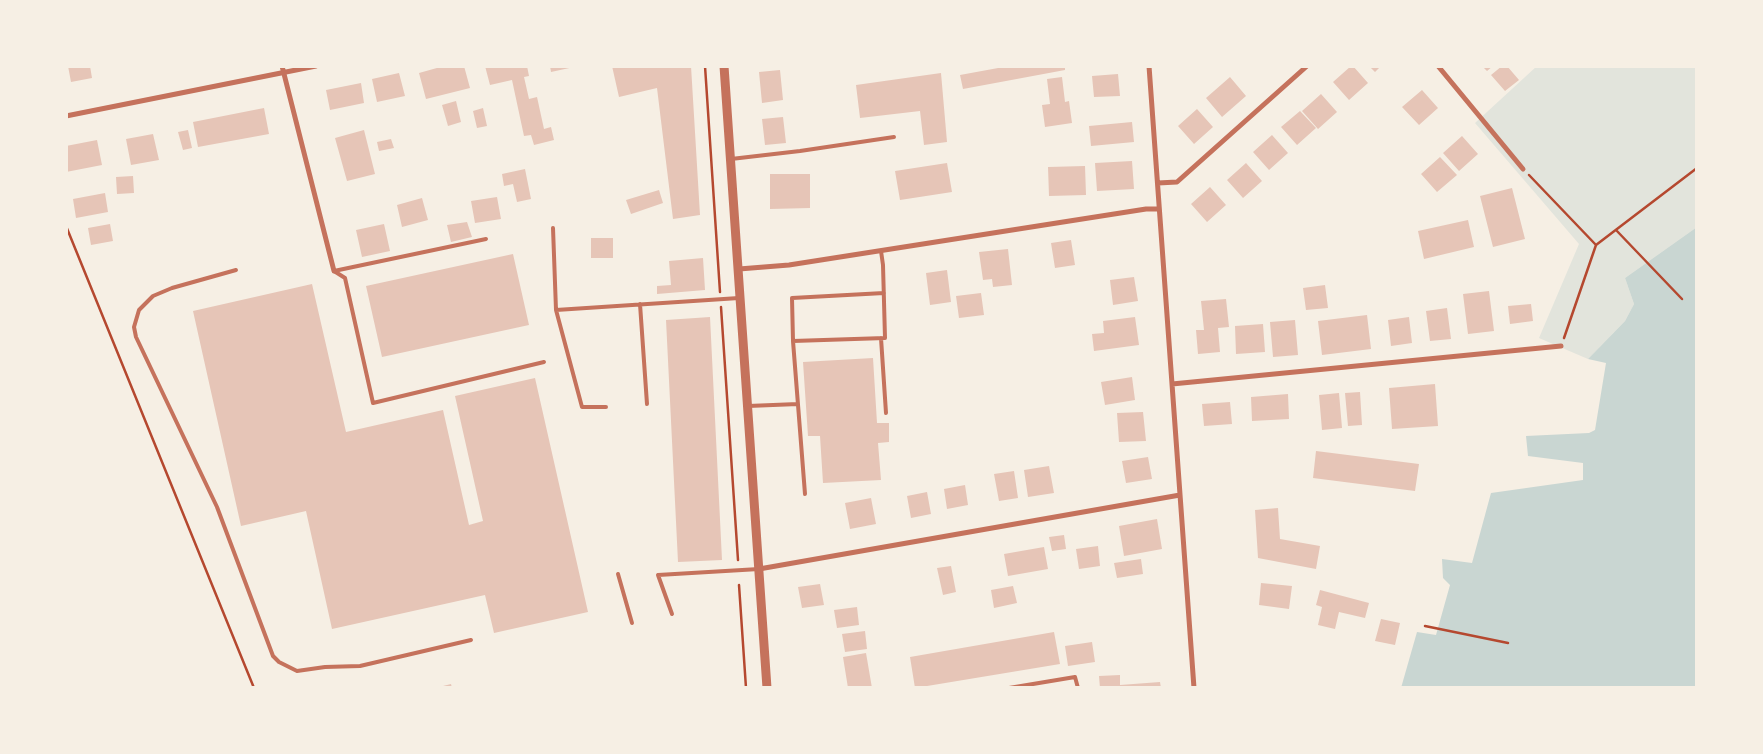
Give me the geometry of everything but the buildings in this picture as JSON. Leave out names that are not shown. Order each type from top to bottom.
[{"type":"street","points":[[282,66],[334,271]]},
{"type":"street","points":[[66,116],[316,66]]},
{"type":"street","points":[[724,66],[767,688]]},
{"type":"street","points":[[1149,66],[1194,688]]},
{"type":"street","points":[[1158,183],[1177,182],[1307,66]]},
{"type":"street","points":[[1438,66],[1523,169]]},
{"type":"street","points":[[739,269],[789,265],[1146,209],[1159,209]]},
{"type":"street","points":[[1172,384],[1561,346]]},
{"type":"street","points":[[759,569],[1180,495]]},
{"type":"lane","points":[[731,159],[894,137]]},
{"type":"lane","points":[[553,228],[556,310],[582,407],[606,407]]},
{"type":"lane","points":[[334,271],[486,239]]},
{"type":"lane","points":[[794,341],[885,338],[881,251]]},
{"type":"lane","points":[[236,270],[172,288],[153,296],[139,310],[134,326],[136,337],[217,507],[273,656],[278,662],[297,671],[325,666],[360,666],[471,640]]},
{"type":"lane","points":[[334,271],[345,278],[373,403],[544,362]]},
{"type":"lane","points":[[805,494],[792,298],[884,293]]},
{"type":"lane","points":[[556,310],[741,298]]},
{"type":"lane","points":[[640,304],[647,404]]},
{"type":"lane","points":[[881,338],[886,412]]},
{"type":"lane","points":[[748,406],[798,404]]},
{"type":"lane","points":[[672,614],[658,575],[759,569]]},
{"type":"lane","points":[[618,574],[632,623]]},
{"type":"lane","points":[[1009,688],[1075,677],[1078,688]]},
{"type":"path","points":[[705,66],[738,560]]},
{"type":"path","points":[[1561,346],[1596,245],[1697,168]]},
{"type":"path","points":[[1523,169],[1596,245]]},
{"type":"path","points":[[66,226],[254,688]]},
{"type":"path","points":[[1616,230],[1682,299]]},
{"type":"path","points":[[740,585],[746,688]]},
{"type":"path","points":[[1425,626],[1508,643]]},
{"type":"shaded area","points":[[1537,66],[1697,66],[1697,227],[1625,278],[1634,304],[1625,321],[1588,359],[1539,338],[1579,244],[1475,123]]},
{"type":"shaded area","points":[[1697,227],[1697,688],[1401,688],[1417,632],[1436,635],[1450,585],[1443,578],[1442,559],[1472,563],[1491,493],[1583,480],[1583,463],[1528,456],[1526,436],[1589,433],[1595,430],[1606,363],[1588,359],[1625,321],[1634,304],[1625,278]]}]
